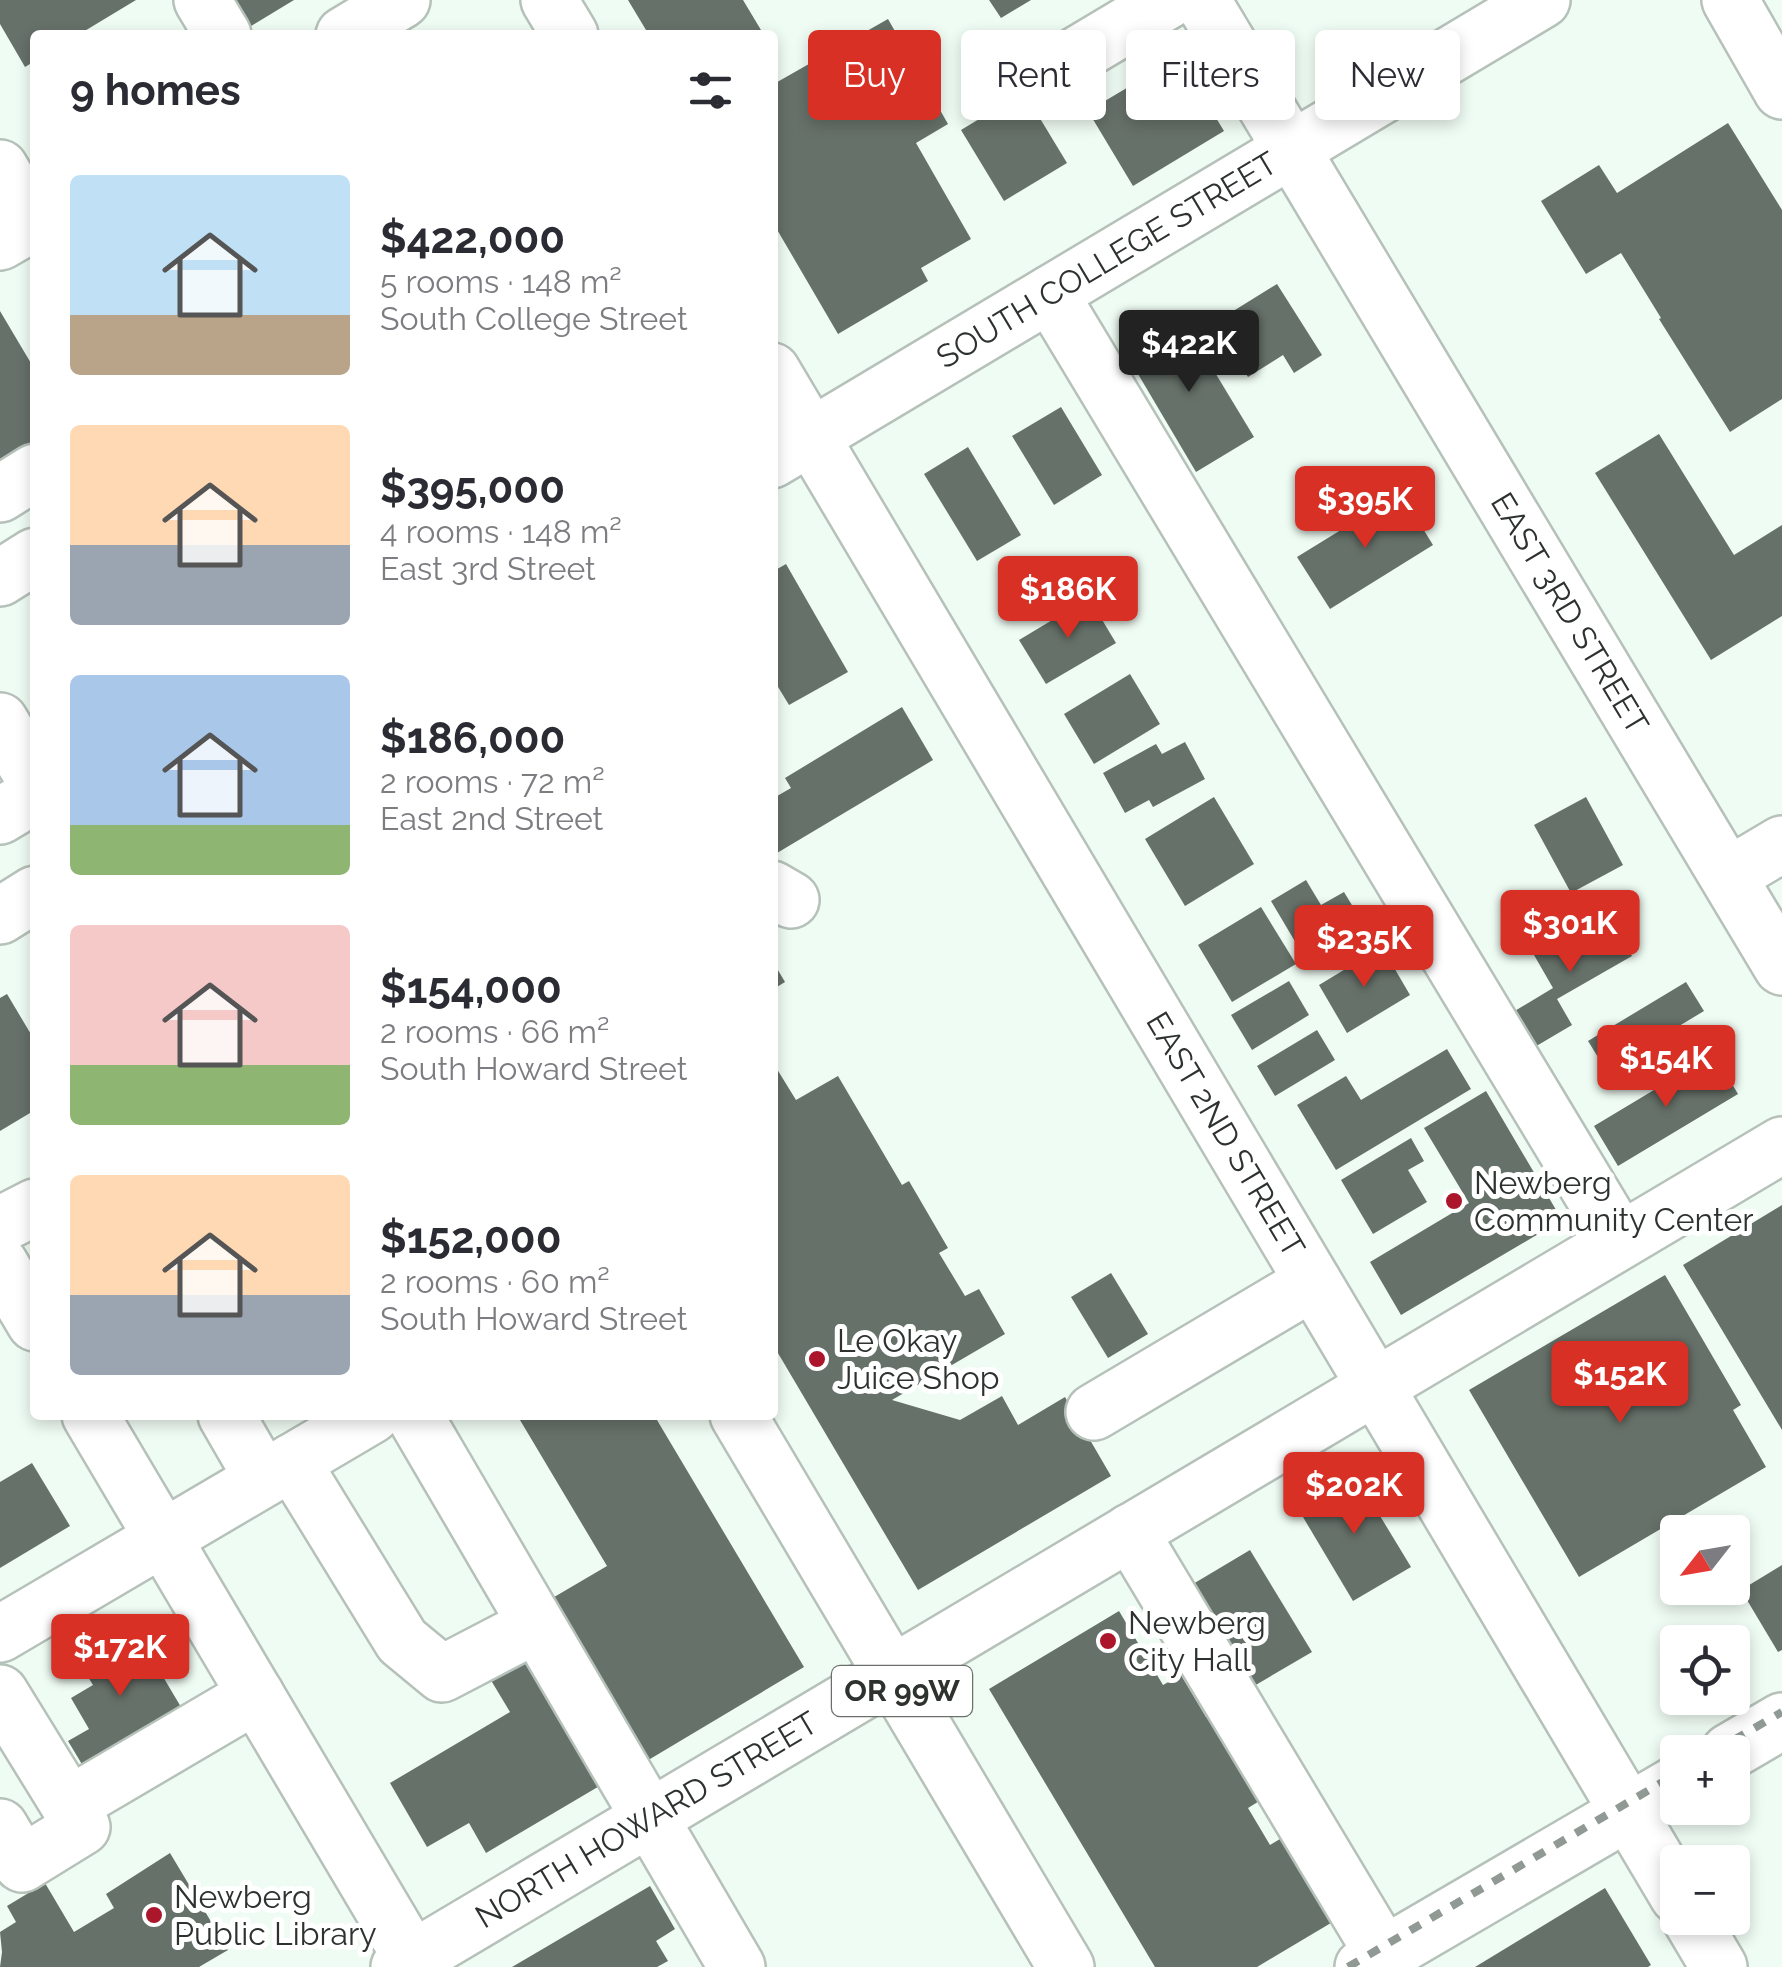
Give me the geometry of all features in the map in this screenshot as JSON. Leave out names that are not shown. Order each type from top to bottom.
[{"type":"street","points":[[352,30],[402,0]]},
{"type":"street","points":[[549,0],[567,30]]},
{"type":"street","points":[[1106,37],[1168,0]]},
{"type":"street","name":"EAST 3RD STREET","points":[[1202,0],[1782,967]]},
{"type":"street","name":"SOUTH COLLEGE STREET","points":[[792,448],[1542,0]]},
{"type":"street","points":[[1730,0],[1782,91]]},
{"type":"street","points":[[0,168],[26,228]]},
{"type":"street","points":[[1050,294],[1620,1240]]},
{"type":"street","name":"EAST 2ND STREET","points":[[778,394],[792,448],[1313,1282],[1660,1866]]},
{"type":"street","points":[[0,494],[30,475]]},
{"type":"street","points":[[0,578],[30,559]]},
{"type":"street","points":[[0,721],[30,772]]},
{"type":"street","points":[[0,816],[30,799]]},
{"type":"street","points":[[1728,876],[1782,844]]},
{"type":"street","points":[[0,916],[30,897]]},
{"type":"street","name":"NORTH HOWARD STREET","points":[[409,1964],[1782,1145]]},
{"type":"street","points":[[0,1225],[30,1210]]},
{"type":"street","points":[[0,1264],[30,1312]]},
{"type":"street","points":[[1094,1412],[1313,1282]]},
{"type":"street","points":[[93,1420],[409,1964]]},
{"type":"street","points":[[231,1420],[278,1471],[402,1641],[442,1674],[536,1625]]},
{"type":"street","points":[[0,1634],[362,1420]]},
{"type":"street","points":[[417,1420],[737,1967]]},
{"type":"street","name":"OR 99W","points":[[741,1420],[1066,1967]]},
{"type":"street","points":[[1130,1532],[1379,1963],[1660,1793]]},
{"type":"street","points":[[0,1693],[82,1827],[22,1864],[0,1827]]},
{"type":"street","points":[[70,1804],[256,1695]]},
{"type":"street","points":[[1750,1740],[1782,1722]]},
{"type":"street","points":[[1700,1935],[1720,1967]]},
{"type":"building","points":[[0,0],[136,0],[86,30],[30,30],[30,64],[25,67],[0,24]]},
{"type":"building","points":[[217,0],[294,0],[245,30],[236,30]]},
{"type":"building","points":[[628,0],[743,0],[761,30],[646,30]]},
{"type":"building","points":[[989,0],[1031,0],[1001,18]]},
{"type":"building","points":[[888,19],[894,30],[869,30]]},
{"type":"building","points":[[808,65],[808,120],[941,120],[941,112],[948,124],[916,143],[971,239],[921,268],[928,281],[838,334],[778,231],[778,82]]},
{"type":"building","points":[[1126,88],[1126,120],[1217,120],[1224,131],[1133,186],[1093,120],[1106,120],[1106,100]]},
{"type":"building","points":[[978,120],[1041,120],[1067,163],[1004,201],[961,130]]},
{"type":"building","points":[[1728,123],[1782,210],[1782,399],[1730,432],[1621,253],[1586,274],[1541,201],[1599,165],[1617,193]]},
{"type":"building","points":[[1277,284],[1322,355],[1294,373],[1283,355],[1248,377],[1214,323]]},
{"type":"building","points":[[0,311],[30,362],[30,455],[0,473]]},
{"type":"building","points":[[1182,318],[1254,437],[1196,472],[1125,352]]},
{"type":"building","points":[[1061,407],[1102,475],[1054,505],[1012,436]]},
{"type":"building","points":[[1659,434],[1734,555],[1782,525],[1782,616],[1711,660],[1595,473]]},
{"type":"building","points":[[968,447],[1021,535],[977,561],[924,474]]},
{"type":"building","points":[[1401,493],[1433,545],[1330,609],[1297,557]]},
{"type":"building","points":[[786,564],[848,672],[789,705],[778,687],[778,569]]},
{"type":"building","points":[[1089,598],[1116,643],[1046,684],[1019,640]]},
{"type":"building","points":[[1130,674],[1160,724],[1094,764],[1064,714]]},
{"type":"building","points":[[902,707],[933,760],[778,852],[778,796],[791,788],[785,778]]},
{"type":"building","points":[[1185,742],[1205,779],[1153,807],[1149,800],[1125,813],[1103,773],[1156,744],[1162,754]]},
{"type":"building","points":[[1214,797],[1254,864],[1185,906],[1145,839]]},
{"type":"building","points":[[1586,797],[1623,865],[1571,893],[1534,825]]},
{"type":"building","points":[[1306,880],[1321,905],[1344,892],[1364,925],[1306,960],[1271,901]]},
{"type":"building","points":[[1261,907],[1296,964],[1232,1002],[1198,945]]},
{"type":"building","points":[[1606,912],[1632,956],[1557,999],[1572,1025],[1533,1048],[1513,1012],[1553,988],[1534,955]]},
{"type":"building","points":[[1382,947],[1410,995],[1347,1033],[1319,985]]},
{"type":"building","points":[[1289,981],[1309,1015],[1252,1050],[1231,1015]]},
{"type":"building","points":[[1686,982],[1704,1011],[1606,1070],[1588,1041]]},
{"type":"building","points":[[7,994],[30,1033],[30,1113],[0,1131],[0,998]]},
{"type":"building","points":[[1317,1030],[1335,1060],[1275,1096],[1257,1066]]},
{"type":"building","points":[[1447,1049],[1471,1089],[1336,1170],[1297,1105],[1346,1076],[1361,1100]]},
{"type":"building","points":[[1714,1054],[1738,1094],[1618,1166],[1594,1126]]},
{"type":"building","points":[[778,1071],[796,1100],[838,1076],[902,1185],[909,1181],[948,1248],[939,1253],[965,1296],[979,1289],[1005,1334],[892,1400],[960,1420],[1002,1396],[1018,1425],[1065,1397],[1111,1476],[918,1590],[778,1353]]},
{"type":"building","points":[[1486,1091],[1562,1220],[1401,1315],[1370,1262],[1469,1203],[1424,1128]]},
{"type":"building","points":[[1411,1138],[1424,1161],[1408,1170],[1427,1202],[1373,1234],[1341,1180]]},
{"type":"building","points":[[1782,1205],[1782,1430],[1683,1265]]},
{"type":"building","points":[[1111,1273],[1148,1334],[1108,1358],[1071,1297]]},
{"type":"building","points":[[1665,1275],[1741,1405],[1733,1410],[1766,1467],[1684,1515],[1660,1515],[1660,1529],[1579,1577],[1469,1390]]},
{"type":"building","points":[[520,1420],[657,1420],[804,1667],[640,1765],[544,1603],[607,1566]]},
{"type":"building","points":[[32,1463],[70,1526],[0,1568],[0,1482]]},
{"type":"building","points":[[1354,1473],[1411,1567],[1353,1601],[1297,1507]]},
{"type":"building","points":[[1250,1550],[1312,1652],[1254,1686],[1193,1584]]},
{"type":"building","points":[[1782,1565],[1782,1650],[1778,1652],[1750,1605],[1750,1585]]},
{"type":"building","points":[[1119,1611],[1163,1685],[1181,1675],[1206,1717],[1218,1710],[1269,1795],[1248,1808],[1270,1845],[1295,1830],[1346,1914],[1257,1967],[1155,1967],[989,1689]]},
{"type":"building","points":[[137,1633],[181,1707],[83,1766],[68,1741],[89,1729],[71,1698],[93,1685],[82,1667]]},
{"type":"building","points":[[536,1649],[613,1778],[486,1853],[469,1823],[427,1847],[390,1783],[510,1712],[489,1677]]},
{"type":"building","name":"Newberg Public Library","points":[[170,1853],[228,1950],[199,1967],[0,1967],[0,1932],[16,1922],[7,1906],[45,1883],[74,1932],[114,1908],[106,1894]]},
{"type":"building","points":[[650,1886],[675,1929],[656,1941],[668,1961],[657,1967],[512,1967]]},
{"type":"building","points":[[1605,1888],[1651,1965],[1648,1967],[1475,1967]]},
{"type":"railway","points":[[1742,1735],[1782,1712]]},
{"type":"railway","points":[[1348,1967],[1660,1784]]},
{"type":"place","name":"Newberg Community Center","points":[[1454,1201]]},
{"type":"place","name":"Le Okay Juice Shop","points":[[817,1359]]},
{"type":"place","name":"Newberg City Hall","points":[[1108,1641]]},
{"type":"place","name":"Newberg Public Library","points":[[154,1915]]}]
